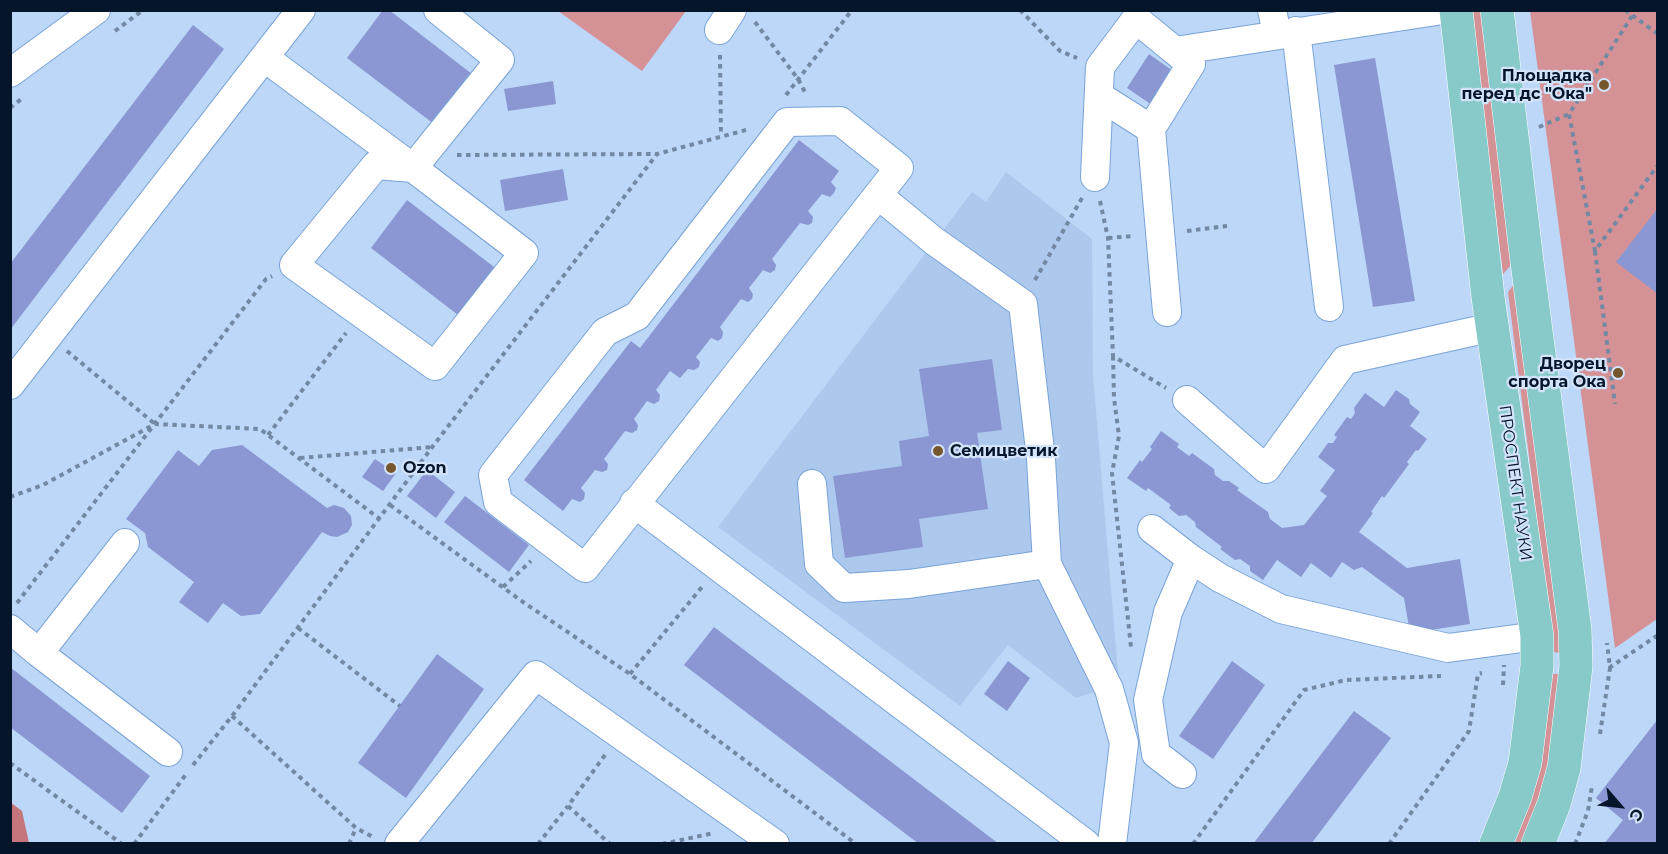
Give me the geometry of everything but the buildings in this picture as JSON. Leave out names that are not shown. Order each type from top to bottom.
[{"type":"main road","name":"ПРОСПЕКТ НАУКИ","points":[[1456,10],[1493,327],[1537,636],[1537,666],[1525,763],[1515,797],[1496,843]]},
{"type":"main road","points":[[1497,10],[1575,630],[1576,666],[1563,768],[1554,804],[1538,843]]},
{"type":"street","points":[[10,73],[96,10]]},
{"type":"street","points":[[10,385],[301,10]]},
{"type":"street","points":[[265,58],[418,161],[524,253],[435,366],[294,265],[376,165],[418,161],[500,60],[438,10]]},
{"type":"street","points":[[1175,51],[1281,25],[1424,15],[1443,10]]},
{"type":"street","points":[[1095,177],[1100,67],[1136,19],[1191,63],[1151,129],[1167,312]]},
{"type":"street","points":[[1281,25],[1329,306]]},
{"type":"street","points":[[1099,96],[1151,129]]},
{"type":"street","points":[[840,121],[900,168],[878,195],[585,568],[498,502],[493,475],[605,332],[637,316],[787,122],[840,121]]},
{"type":"street","points":[[878,195],[934,241],[1023,304],[1041,459],[1047,564],[1109,689],[1124,743],[1112,843]]},
{"type":"street","points":[[1187,400],[1266,469],[1345,360],[1493,327]]},
{"type":"street","points":[[812,484],[819,564],[844,588],[909,584],[1047,564]]},
{"type":"street","points":[[634,503],[1086,843]]},
{"type":"street","points":[[1152,529],[1220,578],[1281,609],[1448,648],[1537,636]]},
{"type":"street","points":[[39,653],[125,543]]},
{"type":"street","points":[[1182,774],[1156,754],[1148,700],[1168,612],[1191,559]]},
{"type":"street","points":[[10,628],[168,752]]},
{"type":"street","points":[[387,841],[536,675],[775,843]]},
{"type":"path","points":[[784,98],[852,10]]},
{"type":"path","points":[[1020,10],[1060,51],[1100,67]]},
{"type":"path","points":[[1625,10],[1658,34]]},
{"type":"path","points":[[1533,129],[1569,114],[1632,16]]},
{"type":"path","points":[[735,20],[798,79]]},
{"type":"path","points":[[721,136],[735,20]]},
{"type":"path","points":[[1569,114],[1595,251],[1615,404]]},
{"type":"path","points":[[418,161],[657,154],[753,128]]},
{"type":"path","points":[[134,843],[232,716],[433,446],[657,154]]},
{"type":"path","points":[[1595,251],[1658,165]]},
{"type":"path","points":[[1023,304],[1068,220],[1095,177]]},
{"type":"path","points":[[1095,177],[1108,238],[1114,398],[1119,436],[1112,473],[1131,650]]},
{"type":"path","points":[[10,611],[266,279],[294,265]]},
{"type":"path","points":[[268,435],[361,313]]},
{"type":"path","points":[[49,336],[155,424]]},
{"type":"path","points":[[1113,356],[1187,400]]},
{"type":"path","points":[[10,496],[43,485],[155,424],[260,429],[380,519]]},
{"type":"path","points":[[300,458],[433,446]]},
{"type":"path","points":[[390,505],[503,587],[630,674],[856,843]]},
{"type":"path","points":[[503,587],[551,542]]},
{"type":"path","points":[[630,674],[719,566]]},
{"type":"path","points":[[298,628],[400,706]]},
{"type":"path","points":[[1502,692],[1506,641]]},
{"type":"path","points":[[1193,843],[1304,690],[1346,680],[1442,676]]},
{"type":"path","points":[[232,716],[356,828],[387,841]]},
{"type":"path","points":[[538,843],[620,735]]},
{"type":"path","points":[[10,763],[122,843]]},
{"type":"path","points":[[568,806],[610,843]]},
{"type":"path","points":[[349,843],[356,828]]},
{"type":"shaded area","points":[[685,10],[686,11],[642,71],[558,11]]},
{"type":"shaded area","points":[[1471,11],[1481,11],[1513,263],[1503,274]]},
{"type":"shaded area","name":"Дворец спорта Ока","points":[[1530,11],[1657,11],[1657,619],[1615,648]]},
{"type":"shaded area","name":"Семицветик","points":[[1006,172],[1092,239],[1093,374],[1119,684],[1076,698],[1008,645],[960,706],[718,527],[972,192],[986,202]]},
{"type":"shaded area","points":[[1515,283],[1562,630],[1559,653],[1551,651],[1551,629],[1508,292]]},
{"type":"shaded area","points":[[1549,674],[1561,674],[1551,762],[1524,843],[1510,844]]},
{"type":"shaded area","points":[[10,802],[22,811],[29,843],[11,843]]},
{"type":"place","name":"Площадка перед дс \"Ока\"","points":[[1604,85]]},
{"type":"place","name":"Дворец спорта Ока","points":[[1618,373]]},
{"type":"place","name":"Семицветик","points":[[938,451]]},
{"type":"place","name":"Ozon","points":[[391,468]]}]
